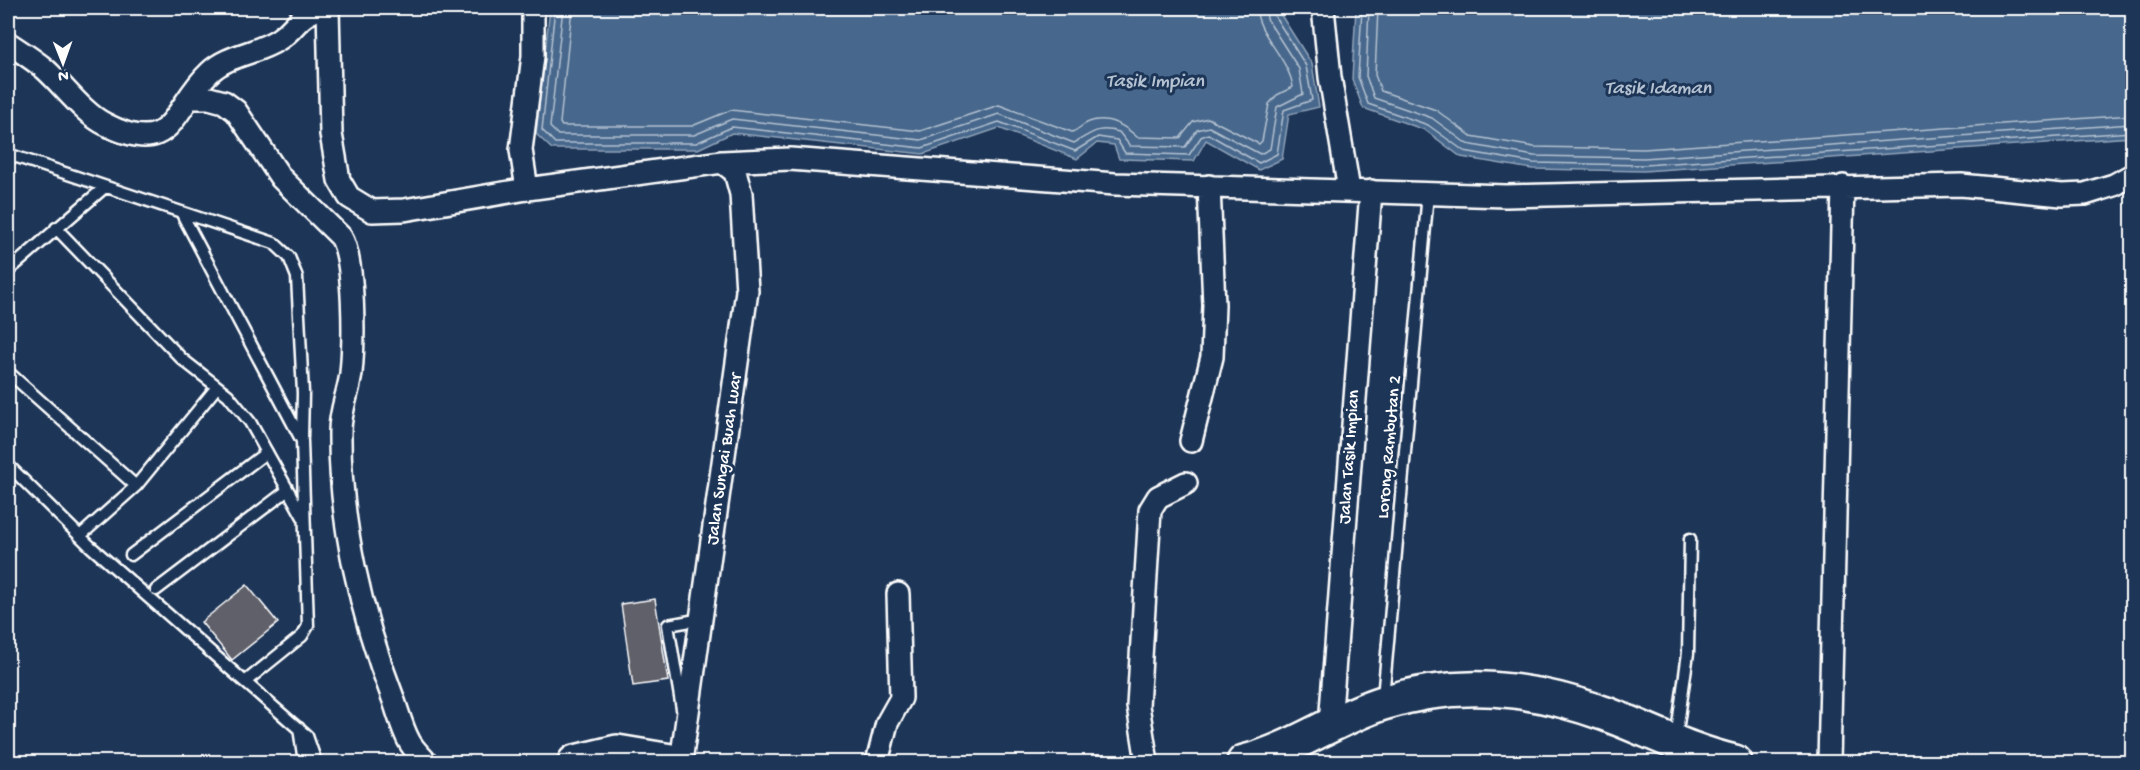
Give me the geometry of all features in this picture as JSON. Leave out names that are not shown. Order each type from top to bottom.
[{"type":"main road","points":[[1259,760],[1330,724],[1382,703],[1435,689],[1495,688],[1544,695],[1605,714],[1734,762]]},
{"type":"main road","points":[[575,762],[617,752],[667,756]]},
{"type":"street","points":[[8,43],[44,68],[102,123],[118,131],[141,136],[160,134],[208,73],[221,63],[254,52],[280,39],[303,14],[322,8]]},
{"type":"street","points":[[328,8],[331,134],[339,180],[349,197],[372,210],[404,210],[527,189],[722,162],[790,159],[1115,184],[1506,196],[1843,186],[1961,185],[2062,195],[2085,194],[2114,185],[2133,175]]},
{"type":"street","points":[[527,189],[521,150],[532,56],[533,8]]},
{"type":"street","points":[[1323,8],[1330,77],[1349,190]]},
{"type":"street","points":[[190,98],[209,98],[224,102],[236,111],[281,178],[342,237],[347,246],[351,284],[351,375],[345,393],[340,429],[341,468],[348,521],[363,608],[384,676],[409,742],[426,762]]},
{"type":"street","name":"Jalan Sungai Buah Luar","points":[[667,756],[703,619],[747,291],[741,194],[735,172],[722,162]]},
{"type":"street","points":[[1191,441],[1212,357],[1214,304],[1209,186]]},
{"type":"street","points":[[1829,762],[1843,186]]},
{"type":"street","name":"Jalan Tasik Impian","points":[[1330,724],[1371,191]]},
{"type":"street","points":[[1147,762],[1138,706],[1150,510],[1158,496],[1186,483]]},
{"type":"street","points":[[877,762],[887,723],[901,698],[898,594]]},
{"type":"lane","points":[[8,154],[274,243],[289,257],[297,277],[303,393],[302,441],[308,626],[302,636],[245,682]]},
{"type":"lane","points":[[8,271],[105,187]]},
{"type":"lane","name":"Lorong Rambutan 2","points":[[1382,703],[1428,193]]},
{"type":"lane","points":[[181,212],[302,441]]},
{"type":"lane","points":[[56,228],[182,359],[228,395],[250,422],[305,520]]},
{"type":"lane","points":[[8,372],[136,486]]},
{"type":"lane","points":[[80,536],[136,486],[217,387]]},
{"type":"lane","points":[[131,555],[267,452]]},
{"type":"lane","points":[[8,465],[80,536],[299,728],[307,736],[316,762]]},
{"type":"lane","points":[[156,590],[288,490]]},
{"type":"lane","points":[[1676,742],[1688,653],[1690,539]]},
{"type":"lane","points":[[667,756],[668,625],[703,619]]},
{"type":"lane","points":[[299,728],[304,762]]},
{"type":"water","name":"Tasik Impian","points":[[550,8],[1280,8],[1279,12],[1312,64],[1319,107],[1289,114],[1282,159],[1259,170],[1206,140],[1194,161],[1119,159],[1114,145],[1097,143],[1077,159],[999,128],[923,154],[732,133],[698,149],[552,149],[536,134]]},
{"type":"water","name":"Tasik Idaman","points":[[1356,8],[2132,8],[2132,137],[1644,171],[1532,169],[1461,157],[1425,130],[1363,108],[1352,79]]},
{"type":"building","points":[[247,585],[278,623],[232,660],[201,622]]},
{"type":"building","points":[[655,599],[668,681],[633,686],[621,604]]}]
